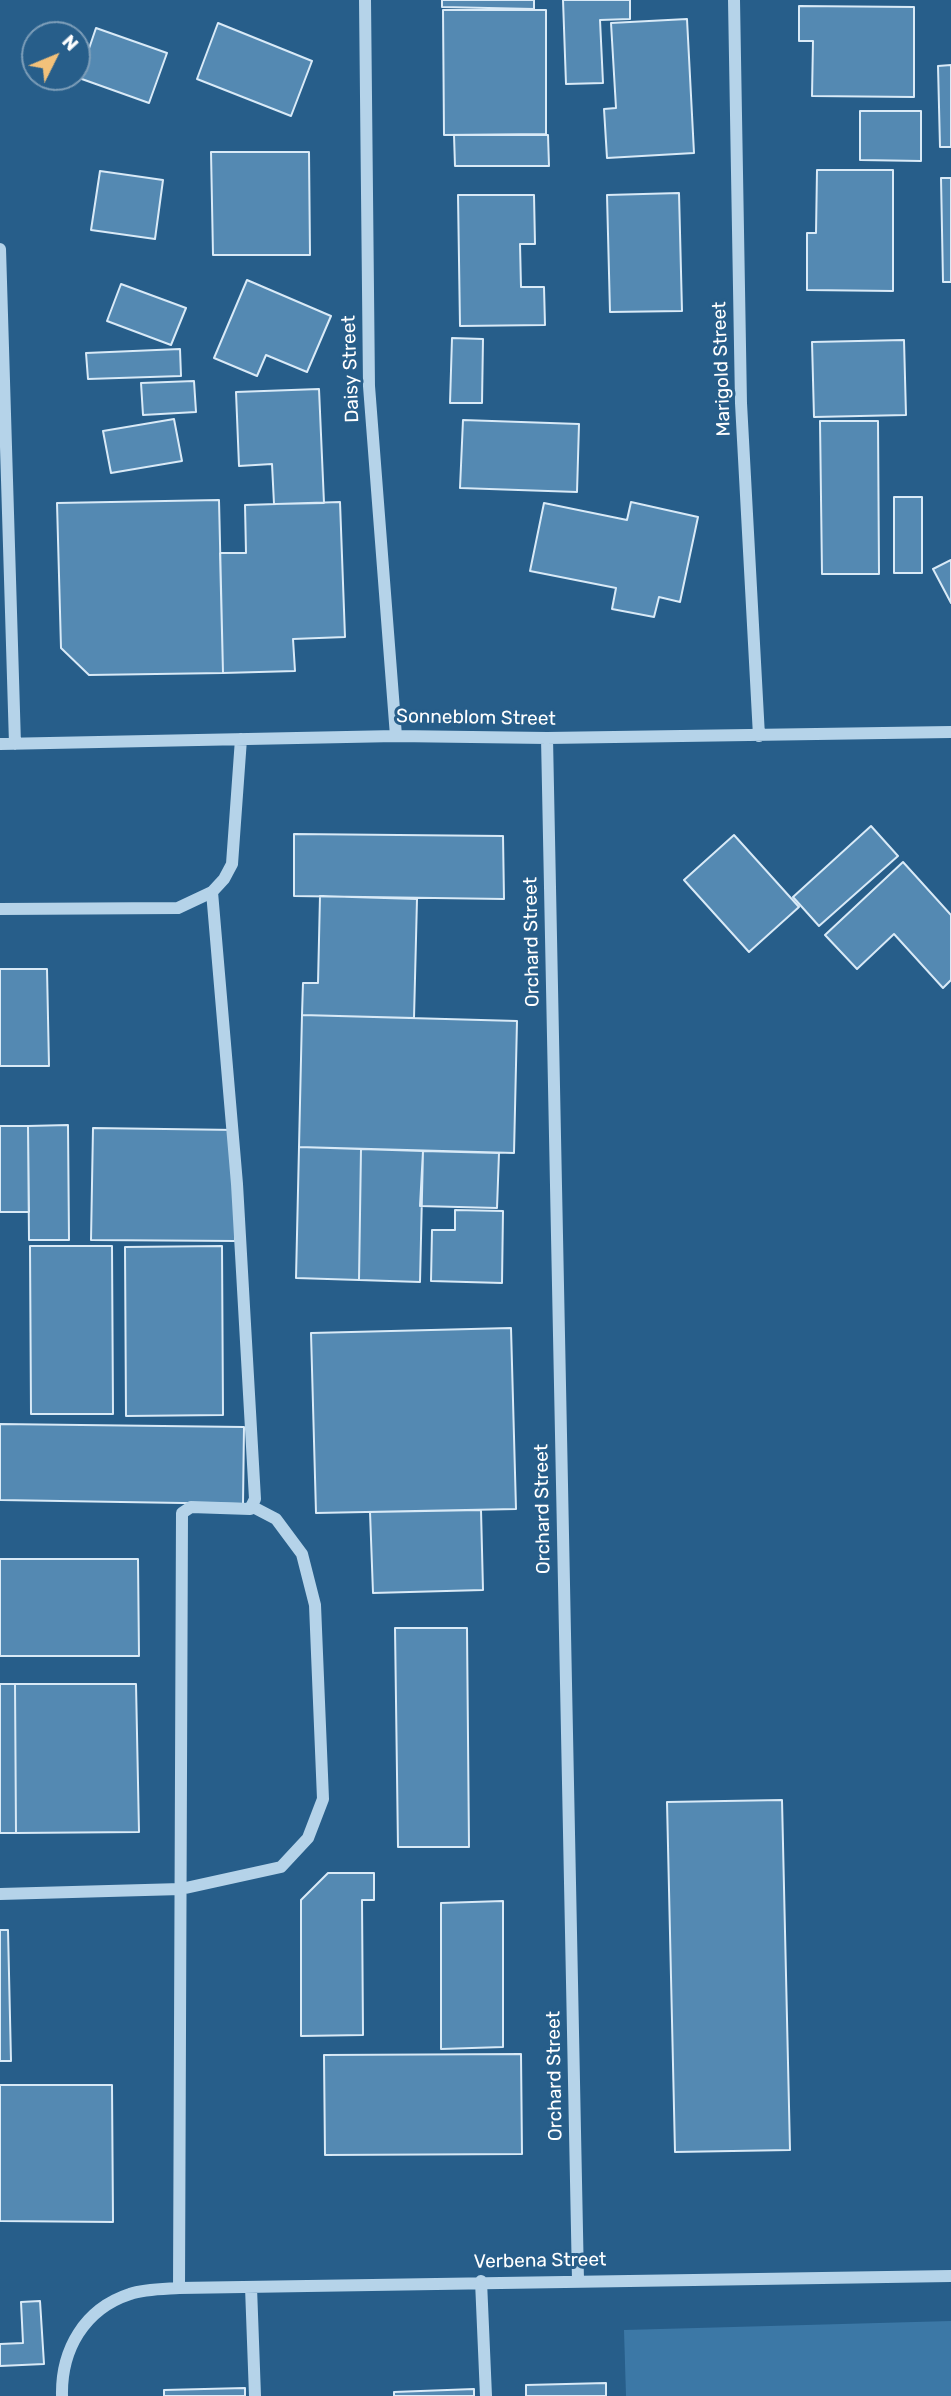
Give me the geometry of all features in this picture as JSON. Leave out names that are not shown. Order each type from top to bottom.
[{"type":"street","name":"Daisy Street","points":[[365,0],[369,386],[396,736]]},
{"type":"street","name":"Marigold Street","points":[[734,0],[741,403],[759,736]]},
{"type":"street","points":[[0,249],[15,744]]},
{"type":"street","name":"Sonneblom Street","points":[[0,744],[396,736],[547,738],[951,732]]},
{"type":"street","name":"Orchard Street","points":[[547,738],[578,2280]]},
{"type":"street","points":[[0,909],[178,908],[212,892],[224,879],[232,864],[241,739]]},
{"type":"street","points":[[212,892],[237,1184],[253,1507]]},
{"type":"street","points":[[0,1894],[181,1889],[281,1867],[308,1839],[323,1799],[315,1605],[302,1554],[276,1519],[253,1507],[191,1507],[182,1513],[181,1889],[179,2288]]},
{"type":"street","name":"Verbena Street","points":[[62,2396],[62,2377],[76,2333],[95,2312],[131,2293],[179,2288],[481,2281],[951,2276]]},
{"type":"street","points":[[481,2281],[486,2396]]},
{"type":"street","points":[[251,2287],[255,2396]]},
{"type":"shaded area","points":[[951,2321],[951,2396],[626,2396],[624,2330]]},
{"type":"building","points":[[442,0],[534,0],[534,9],[442,7]]},
{"type":"building","points":[[563,0],[630,0],[630,19],[600,20],[603,83],[566,84]]},
{"type":"building","points":[[799,6],[914,7],[914,97],[812,96],[813,41],[799,41]]},
{"type":"building","points":[[443,10],[546,10],[546,134],[444,135]]},
{"type":"building","points":[[687,19],[694,153],[607,158],[604,109],[616,108],[611,23]]},
{"type":"building","points":[[218,23],[312,61],[291,116],[197,79]]},
{"type":"building","points":[[96,28],[167,53],[149,103],[91,82],[91,43]]},
{"type":"building","points":[[951,65],[951,147],[940,147],[938,66]]},
{"type":"building","points":[[860,111],[921,111],[921,161],[860,160]]},
{"type":"building","points":[[454,135],[548,135],[549,166],[455,166]]},
{"type":"building","points":[[211,152],[309,152],[310,255],[213,255]]},
{"type":"building","points":[[817,170],[893,170],[893,291],[807,290],[807,233],[816,233]]},
{"type":"building","points":[[100,171],[163,180],[155,239],[91,230]]},
{"type":"building","points":[[941,178],[951,178],[951,282],[943,282]]},
{"type":"building","points":[[679,193],[682,311],[610,312],[607,195]]},
{"type":"building","points":[[458,195],[534,195],[535,244],[520,244],[521,287],[544,287],[545,325],[460,326]]},
{"type":"building","points":[[247,280],[331,316],[307,372],[266,355],[257,376],[214,358]]},
{"type":"building","points":[[121,284],[186,308],[171,345],[107,321]]},
{"type":"building","points":[[452,338],[483,339],[482,403],[450,403]]},
{"type":"building","points":[[904,340],[906,415],[814,417],[812,342]]},
{"type":"building","points":[[180,349],[181,376],[88,379],[86,353]]},
{"type":"building","points":[[194,381],[196,412],[143,415],[141,383]]},
{"type":"building","points":[[319,389],[324,503],[274,504],[272,464],[239,466],[236,392]]},
{"type":"building","points":[[174,419],[182,461],[111,473],[103,431]]},
{"type":"building","points":[[463,420],[579,424],[577,492],[460,488]]},
{"type":"building","points":[[820,421],[878,421],[879,574],[822,574]]},
{"type":"building","points":[[894,497],[922,497],[922,573],[894,573]]},
{"type":"building","points":[[219,500],[223,673],[89,675],[61,648],[57,503]]},
{"type":"building","points":[[340,502],[345,637],[293,639],[295,671],[223,673],[220,553],[246,553],[245,505]]},
{"type":"building","points":[[631,502],[698,517],[680,602],[659,597],[654,617],[612,609],[616,588],[530,571],[544,503],[627,520]]},
{"type":"building","points":[[951,560],[951,603],[933,569]]},
{"type":"building","points":[[871,826],[898,856],[819,926],[793,897]]},
{"type":"building","points":[[294,834],[503,836],[504,899],[294,896]]},
{"type":"building","points":[[734,835],[799,907],[749,952],[684,880]]},
{"type":"building","points":[[903,862],[951,915],[951,980],[943,988],[894,934],[857,969],[825,935]]},
{"type":"building","points":[[320,896],[417,899],[414,1018],[302,1015],[303,983],[318,983]]},
{"type":"building","points":[[0,969],[47,969],[49,1066],[0,1066]]},
{"type":"building","points":[[302,1015],[517,1021],[514,1153],[299,1147]]},
{"type":"building","points":[[68,1125],[69,1240],[29,1240],[28,1126]]},
{"type":"building","points":[[0,1126],[28,1126],[29,1212],[0,1212]]},
{"type":"building","points":[[93,1128],[237,1130],[235,1241],[91,1240]]},
{"type":"building","points":[[299,1147],[361,1149],[359,1280],[296,1278]]},
{"type":"building","points":[[361,1149],[423,1151],[420,1282],[359,1280]]},
{"type":"building","points":[[423,1151],[499,1153],[497,1208],[420,1206]]},
{"type":"building","points":[[455,1210],[503,1211],[502,1283],[431,1281],[432,1230],[455,1230]]},
{"type":"building","points":[[30,1246],[112,1246],[113,1414],[31,1414]]},
{"type":"building","points":[[222,1246],[223,1415],[126,1416],[125,1247]]},
{"type":"building","points":[[511,1328],[516,1509],[316,1513],[311,1333]]},
{"type":"building","points":[[0,1424],[244,1427],[243,1504],[0,1500]]},
{"type":"building","points":[[481,1510],[483,1590],[373,1593],[370,1512]]},
{"type":"building","points":[[0,1559],[138,1559],[139,1656],[0,1656]]},
{"type":"building","points":[[395,1628],[467,1628],[469,1847],[398,1847]]},
{"type":"building","points":[[0,1684],[15,1684],[16,1833],[0,1833]]},
{"type":"building","points":[[15,1684],[136,1684],[139,1832],[16,1833]]},
{"type":"building","points":[[782,1800],[790,2150],[675,2152],[667,1802]]},
{"type":"building","points":[[328,1873],[374,1873],[374,1900],[362,1900],[363,2035],[301,2036],[301,1900]]},
{"type":"building","points":[[503,1901],[503,2047],[441,2049],[441,1903]]},
{"type":"building","points":[[0,1930],[8,1930],[11,2061],[0,2061]]},
{"type":"building","points":[[521,2054],[522,2154],[325,2155],[324,2055]]},
{"type":"building","points":[[0,2085],[112,2085],[113,2222],[0,2221]]},
{"type":"building","points":[[40,2301],[44,2364],[0,2366],[0,2344],[23,2343],[21,2302]]},
{"type":"building","points":[[606,2383],[606,2396],[526,2396],[526,2385]]},
{"type":"building","points":[[245,2388],[245,2396],[164,2396],[164,2390]]},
{"type":"building","points":[[474,2389],[474,2396],[394,2396],[394,2392]]}]
